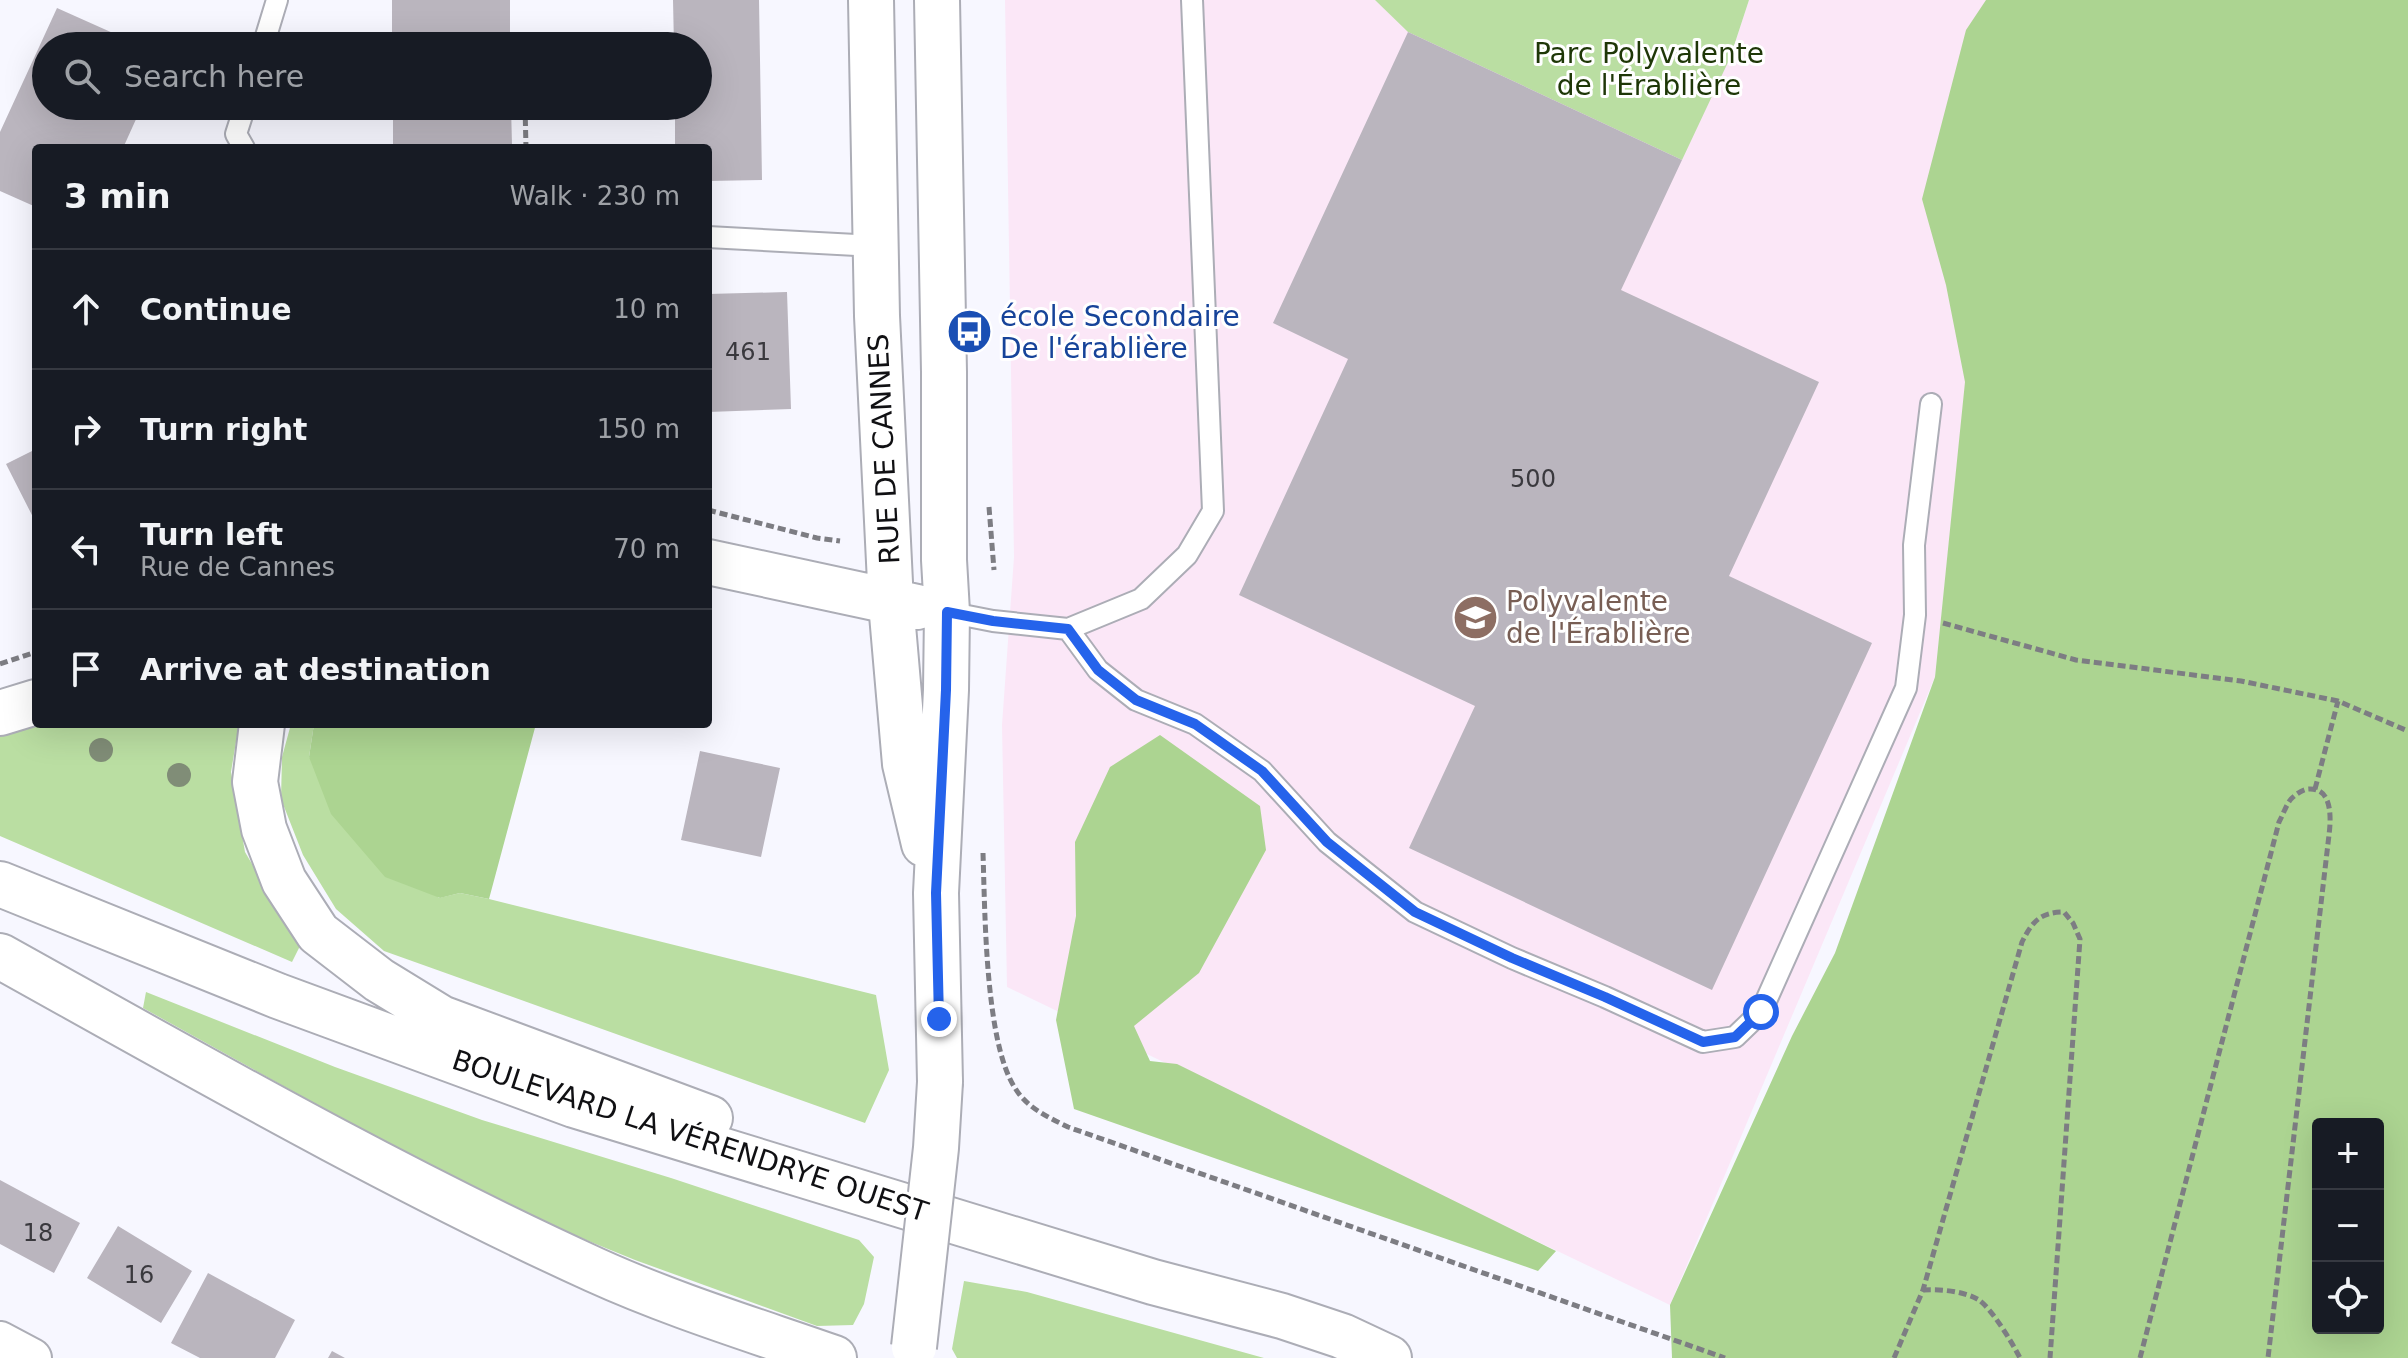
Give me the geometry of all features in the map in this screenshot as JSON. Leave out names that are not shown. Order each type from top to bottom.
[{"type":"main road","name":"RUE DE CANNES","points":[[871,0],[875,246],[891,603],[905,764],[936,893]]},
{"type":"main road","name":"RUE DE CANNES","points":[[913,1353],[936,1148],[940,1082],[936,893],[947,612],[937,0]]},
{"type":"main road","points":[[712,563],[891,603],[947,612]]},
{"type":"main road","points":[[0,713],[32,703]]},
{"type":"main road","points":[[262,728],[255,782],[264,829],[284,881],[318,933],[379,980],[441,1018],[686,1109],[1021,1241]]},
{"type":"main road","name":"BOULEVARD LA VÉRENDRYE OUEST","points":[[0,884],[278,996],[574,1105],[1153,1282],[1282,1316],[1342,1336],[1389,1358]]},
{"type":"main road","points":[[0,956],[331,1139],[596,1271],[834,1358]]},
{"type":"street","points":[[0,1341],[32,1358]]},
{"type":"lane","points":[[267,32],[277,0]]},
{"type":"lane","points":[[947,612],[993,621],[1068,629],[1141,599],[1187,555],[1213,511],[1192,0]]},
{"type":"lane","points":[[240,120],[236,134],[242,144]]},
{"type":"lane","points":[[712,237],[875,246]]},
{"type":"lane","points":[[1068,629],[1098,670],[1136,700],[1195,724],[1262,771],[1327,842],[1415,912],[1703,1042],[1735,1037],[1761,1012],[1906,688],[1915,615],[1914,545],[1931,404]]},
{"type":"path","points":[[525,120],[526,144]]},
{"type":"path","points":[[712,511],[840,541]]},
{"type":"path","points":[[1915,615],[2076,660],[2241,681],[2338,701],[2408,731]]},
{"type":"path","points":[[0,664],[32,653]]},
{"type":"path","points":[[2315,789],[2338,701]]},
{"type":"path","points":[[2140,1358],[2279,822],[2290,799],[2303,790],[2315,789],[2325,796],[2331,812],[2268,1358]]},
{"type":"path","points":[[983,850],[991,980],[1002,1064],[1016,1090],[1039,1113],[1068,1127],[1725,1358]]},
{"type":"path","points":[[1894,1358],[1923,1290],[2022,942],[2033,921],[2050,912],[2064,912],[2080,939],[2050,1358]]},
{"type":"path","points":[[1923,1290],[1944,1289],[1979,1301],[2012,1341],[2020,1358]]},
{"type":"shaded area","name":"Polyvalente de l'Érablière","points":[[1005,0],[1375,0],[1409,32],[1730,58],[1749,0],[2005,0],[1935,677],[1670,1305],[1007,987],[1002,725],[1014,557]]},
{"type":"green space","name":"Parc Polyvalente de l'Érablière","points":[[1375,0],[1749,0],[1730,58],[1682,160],[1408,32]]},
{"type":"green space","points":[[1986,0],[2408,0],[2408,1358],[1672,1358],[1670,1305],[1792,1036],[1835,953],[1935,677],[1965,382],[1946,285],[1922,199],[1966,30]]},
{"type":"green space","points":[[32,725],[32,728],[238,728],[231,772],[245,852],[300,946],[292,962],[0,836],[0,731]]},
{"type":"green space","points":[[290,728],[313,728],[309,757],[439,898],[460,893],[489,899],[876,995],[889,1070],[865,1123],[384,951],[336,909],[303,855],[281,799],[282,757]]},
{"type":"green space","points":[[313,728],[535,728],[489,899],[460,893],[440,898],[385,877],[331,814],[309,757]]},
{"type":"green space","points":[[1160,735],[1260,806],[1266,850],[1199,973],[1134,1026],[1150,1061],[1177,1064],[1556,1251],[1538,1271],[1074,1109],[1056,1020],[1076,916],[1075,842],[1110,767]]},
{"type":"green space","points":[[146,992],[335,1067],[482,1120],[859,1240],[874,1257],[864,1304],[853,1325],[817,1326],[635,1260],[542,1222],[469,1189],[143,1008]]},
{"type":"green space","points":[[964,1281],[1027,1292],[1264,1358],[957,1358],[952,1349]]},
{"type":"building","points":[[392,0],[510,0],[510,32],[392,32]]},
{"type":"building","points":[[673,0],[759,0],[762,180],[712,181],[712,144],[675,144],[675,120],[712,120],[712,32],[674,32]]},
{"type":"building","points":[[57,8],[111,32],[46,32]]},
{"type":"building","points":[[1408,32],[1682,160],[1621,290],[1819,382],[1729,576],[1872,643],[1712,990],[1409,848],[1475,706],[1239,595],[1348,359],[1273,323]]},
{"type":"building","points":[[32,62],[32,120],[136,120],[125,144],[32,144],[32,205],[0,191],[0,132]]},
{"type":"building","points":[[393,120],[511,120],[512,144],[393,144]]},
{"type":"building","points":[[787,292],[791,409],[712,412],[712,294]]},
{"type":"building","points":[[32,451],[32,515],[6,464]]},
{"type":"building","points":[[700,751],[780,768],[761,857],[681,840]]},
{"type":"building","points":[[0,1180],[80,1223],[54,1273],[0,1244]]},
{"type":"building","points":[[118,1226],[192,1271],[161,1323],[87,1278]]},
{"type":"building","points":[[208,1273],[295,1320],[275,1358],[200,1358],[171,1343]]},
{"type":"building","points":[[332,1351],[345,1358],[328,1358]]},
{"type":"place","name":"école Secondaire De l'érablière","points":[[969,332]]},
{"type":"place","name":"Polyvalente de l'Érablière","points":[[1475,617]]},
{"type":"route","points":[[939,1019],[936,893],[947,612],[993,621],[1068,629],[1098,670],[1136,700],[1195,724],[1262,771],[1327,842],[1415,912],[1703,1042],[1735,1037],[1761,1012]]}]
